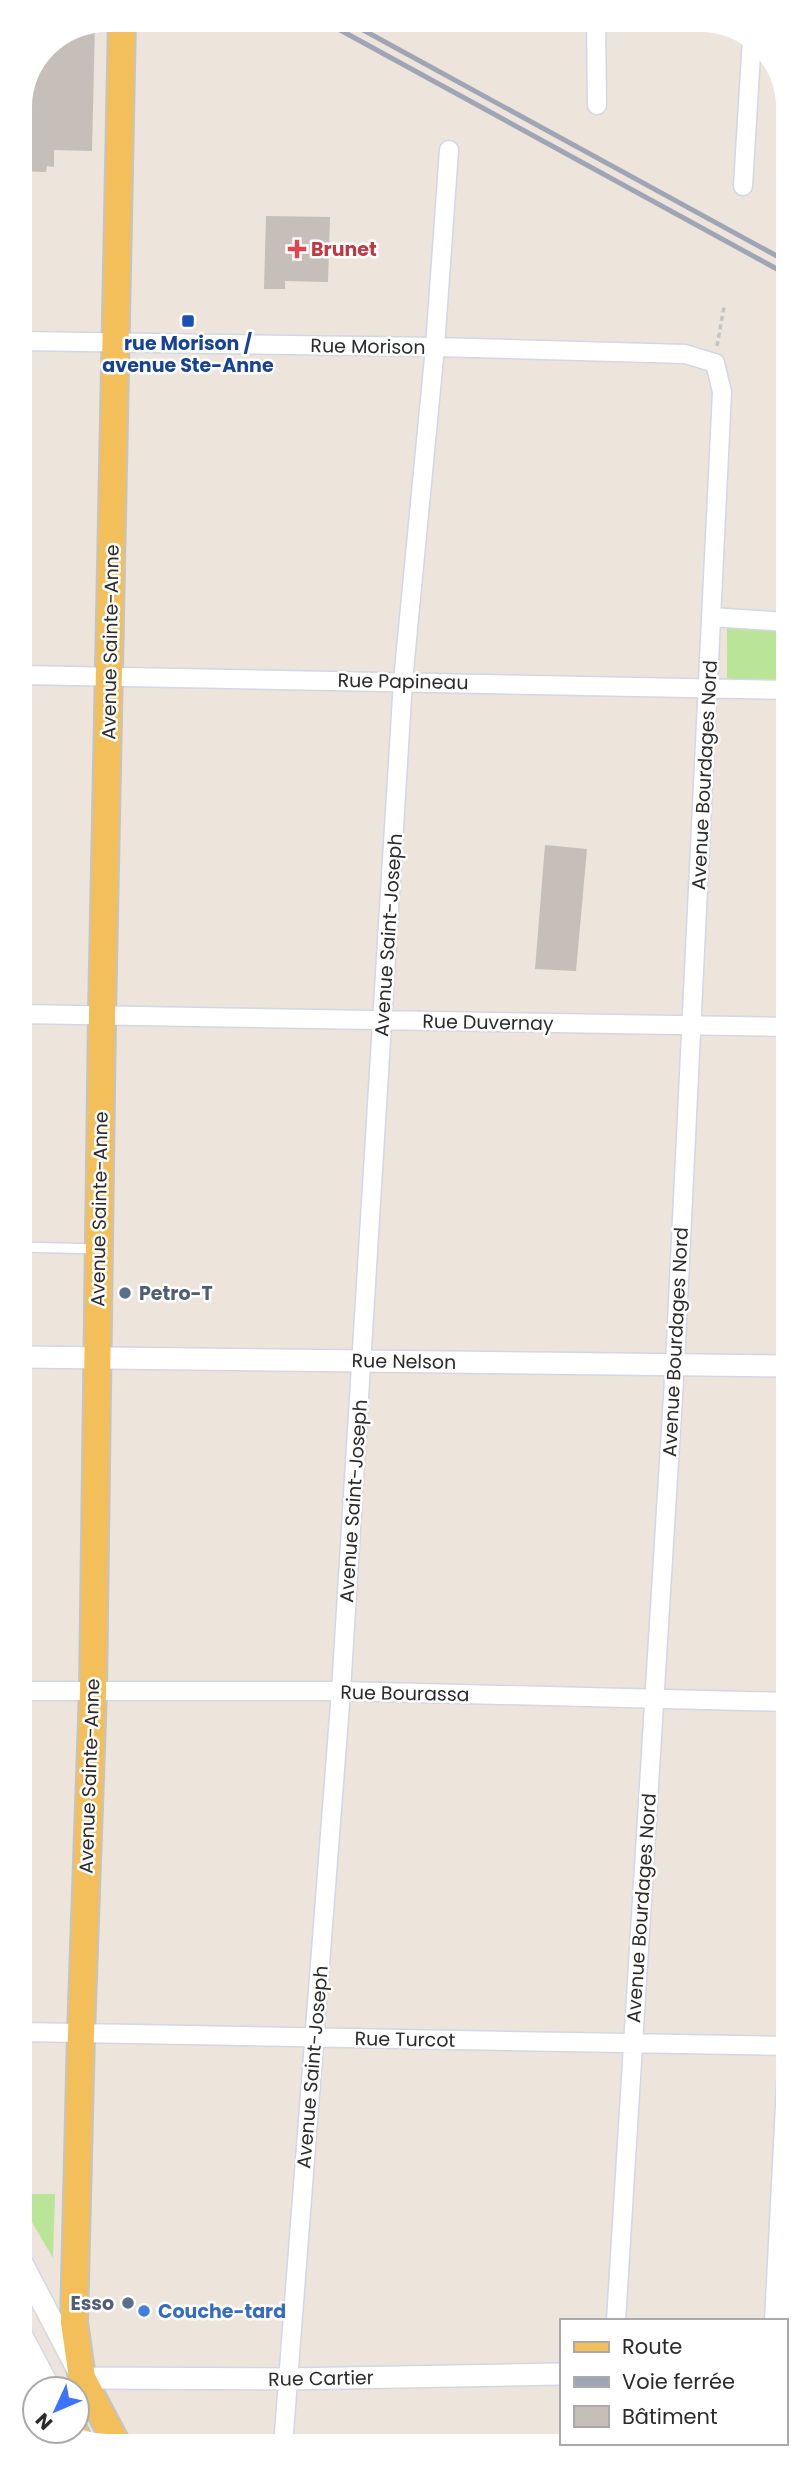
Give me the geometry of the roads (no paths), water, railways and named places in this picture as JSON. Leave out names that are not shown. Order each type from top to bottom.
[{"type":"main road","name":"Avenue Sainte-Anne","points":[[74,2375],[81,2034],[93,1691],[102,1016],[122,32]]},
{"type":"main road","name":"Avenue Sainte-Anne","points":[[91,2408],[109,2434]]},
{"type":"street","points":[[596,32],[597,106]]},
{"type":"street","points":[[743,187],[751,50]]},
{"type":"street","name":"Avenue Saint-Joseph","points":[[283,2434],[341,1691],[403,681],[435,347],[449,150]]},
{"type":"street","name":"Rue Morison","points":[[32,341],[685,354],[715,363]]},
{"type":"street","name":"Avenue Bourdages Nord","points":[[616,2319],[675,1364],[722,392],[715,363]]},
{"type":"street","points":[[712,617],[776,621]]},
{"type":"street","name":"Rue Papineau","points":[[32,675],[776,690]]},
{"type":"street","name":"Rue Duvernay","points":[[32,1014],[776,1027]]},
{"type":"street","name":"Rue Nelson","points":[[32,1357],[776,1366]]},
{"type":"street","name":"Rue Bourassa","points":[[32,1691],[341,1691],[776,1702]]},
{"type":"street","name":"Rue Turcot","points":[[32,2032],[776,2046]]},
{"type":"street","points":[[774,2319],[776,2282]]},
{"type":"street","points":[[32,2286],[70,2375]]},
{"type":"street","points":[[32,2355],[43,2375]]},
{"type":"street","name":"Rue Cartier","points":[[91,2384],[560,2374]]},
{"type":"lane","points":[[32,1247],[99,1249]]},
{"type":"railway","points":[[344,32],[776,269]]},
{"type":"railway","points":[[367,32],[776,256]]},
{"type":"place","name":"Brunet","points":[[297,249]]},
{"type":"place","name":"rue Morison / avenue Ste-Anne","points":[[188,321]]},
{"type":"place","name":"Petro-T","points":[[125,1293]]},
{"type":"place","name":"Esso","points":[[128,2303]]},
{"type":"place","name":"Couche-tard","points":[[144,2311]]}]
